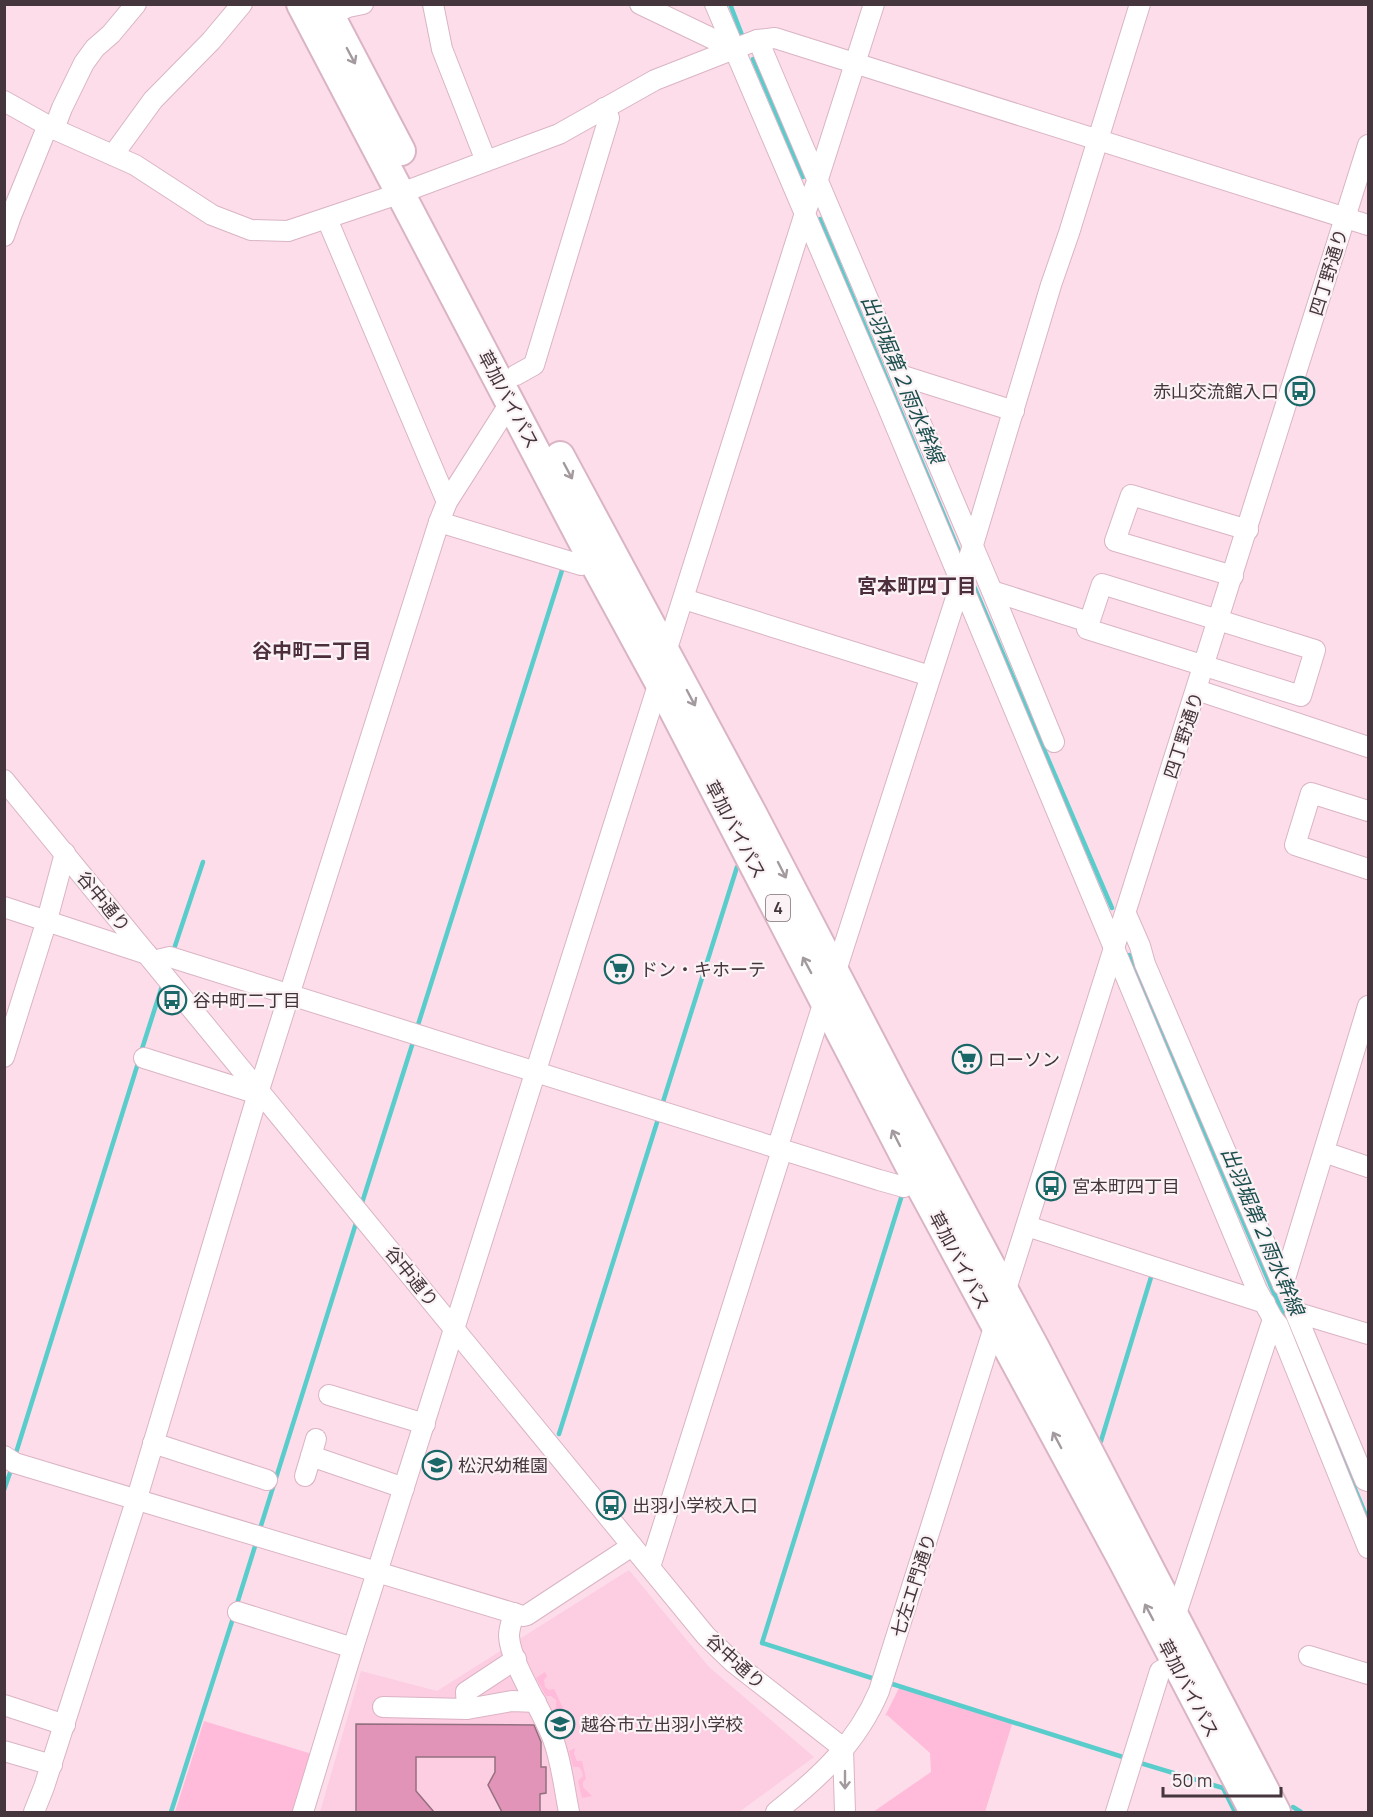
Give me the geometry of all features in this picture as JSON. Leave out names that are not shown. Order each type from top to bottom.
[{"type":"highway","name":"草加バイパス","points":[[301,4],[516,375],[666,652],[830,986],[917,1180],[1254,1812]]},
{"type":"highway","name":"草加バイパス","points":[[327,10],[510,403],[592,559],[1035,1348],[1276,1812]]},
{"type":"street","points":[[4,236],[51,127],[84,63],[136,4]]},
{"type":"street","points":[[113,155],[153,100],[211,41],[242,4]]},
{"type":"street","points":[[327,10],[363,4]]},
{"type":"street","points":[[432,4],[442,49],[486,161]]},
{"type":"street","points":[[640,4],[734,49]]},
{"type":"street","points":[[715,4],[1257,1290],[1282,1336],[1368,1548]]},
{"type":"street","points":[[303,1812],[659,682],[666,652],[805,213],[874,4]]},
{"type":"street","points":[[650,1567],[830,986],[972,548],[1051,285],[1140,4]]},
{"type":"street","points":[[4,101],[51,127],[135,165],[212,215],[251,230],[288,231],[410,190],[560,134],[655,80],[757,40],[775,38],[1368,225]]},
{"type":"street","points":[[757,40],[818,179],[1054,742]]},
{"type":"street","points":[[516,375],[534,365],[609,118],[604,108]]},
{"type":"street","name":"四丁野通り","points":[[995,1326],[1368,145]]},
{"type":"street","points":[[327,219],[447,502]]},
{"type":"street","points":[[900,375],[1014,411]]},
{"type":"street","points":[[34,1812],[52,1766],[259,1092],[439,522],[447,502],[510,403]]},
{"type":"street","points":[[1233,576],[1115,541],[1131,495],[1248,530]]},
{"type":"street","points":[[439,522],[581,565],[592,559]]},
{"type":"street","points":[[1102,584],[1315,650],[1301,696],[1087,629],[1089,622],[1102,584]]},
{"type":"street","points":[[684,599],[930,676]]},
{"type":"street","points":[[995,599],[1089,622]]},
{"type":"street","points":[[1197,690],[1368,747]]},
{"type":"street","name":"谷中通り","points":[[4,780],[720,1651],[843,1748]]},
{"type":"street","points":[[1368,812],[1311,793],[1295,845],[1368,869]]},
{"type":"street","points":[[4,1057],[47,921],[65,853]]},
{"type":"street","points":[[4,907],[150,957],[170,957],[779,1150],[904,1187],[917,1180]]},
{"type":"street","points":[[1126,914],[1283,1285],[1368,1006]]},
{"type":"street","points":[[144,1058],[259,1092]]},
{"type":"street","points":[[1324,1152],[1368,1167]]},
{"type":"street","points":[[1028,1226],[1269,1311]]},
{"type":"street","points":[[1175,1617],[1269,1311]]},
{"type":"street","points":[[1368,1334],[1295,1312],[1365,1480],[1368,1481]]},
{"type":"street","name":"七左エ門通り","points":[[776,1812],[811,1784],[862,1726],[879,1691],[995,1326]]},
{"type":"street","points":[[328,1395],[425,1424]]},
{"type":"street","points":[[153,1443],[267,1480]]},
{"type":"street","points":[[305,1476],[314,1448],[404,1488]]},
{"type":"street","points":[[4,1456],[15,1463],[527,1616],[632,1546]]},
{"type":"street","points":[[238,1612],[353,1648]]},
{"type":"street","points":[[514,1613],[509,1635],[516,1659],[545,1718],[554,1743],[569,1812]]},
{"type":"street","points":[[1309,1656],[1368,1674]]},
{"type":"street","points":[[467,1709],[466,1692],[516,1659]]},
{"type":"street","points":[[1116,1812],[1160,1671],[1176,1663]]},
{"type":"street","points":[[383,1707],[467,1709],[512,1701],[536,1702]]},
{"type":"street","points":[[4,1705],[64,1725]]},
{"type":"street","points":[[843,1748],[845,1812]]},
{"type":"street","points":[[4,1751],[52,1766]]},
{"type":"shaded area","name":"越谷市立出羽小学校","points":[[629,1570],[709,1667],[814,1757],[739,1812],[320,1812],[361,1671],[437,1691]]},
{"type":"shaded area","points":[[545,1672],[547,1676],[544,1680],[545,1687],[549,1690],[554,1689],[563,1708],[559,1712],[560,1718],[570,1726],[562,1730],[553,1711],[556,1707],[556,1700],[551,1696],[546,1696],[536,1678]]},
{"type":"shaded area","points":[[899,1688],[1012,1724],[985,1812],[873,1812],[931,1772],[930,1753],[887,1715],[885,1716]]},
{"type":"shaded area","points":[[204,1721],[312,1754],[295,1812],[175,1812]]},
{"type":"shaded area","points":[[575,1748],[574,1754],[577,1761],[582,1761],[586,1779],[583,1787],[592,1796],[582,1798],[578,1781],[583,1776],[582,1771],[579,1767],[573,1767],[569,1751]]},
{"type":"building","points":[[356,1724],[534,1725],[541,1742],[541,1767],[546,1767],[546,1793],[540,1794],[540,1812],[502,1812],[488,1785],[495,1772],[495,1757],[416,1757],[416,1791],[434,1812],[356,1812]]},
{"type":"waterway","name":"出羽堀第２雨水幹線","points":[[730,4],[742,35]]},
{"type":"waterway","name":"出羽堀第２雨水幹線","points":[[753,59],[803,177]]},
{"type":"waterway","name":"出羽堀第２雨水幹線","points":[[820,219],[959,551]]},
{"type":"waterway","points":[[417,1028],[564,564]]},
{"type":"waterway","name":"出羽堀第２雨水幹線","points":[[970,577],[1112,908]]},
{"type":"waterway","points":[[173,952],[203,862]]},
{"type":"waterway","points":[[662,1105],[737,867]]},
{"type":"waterway","name":"出羽堀第２雨水幹線","points":[[1129,955],[1285,1319]]},
{"type":"waterway","points":[[141,1052],[163,983]]},
{"type":"waterway","points":[[361,1206],[414,1039]]},
{"type":"waterway","points":[[15,1456],[139,1060]]},
{"type":"waterway","points":[[559,1434],[659,1116]]},
{"type":"waterway","points":[[878,1680],[762,1643],[902,1195]]},
{"type":"waterway","points":[[259,1532],[357,1220]]},
{"type":"waterway","points":[[1101,1441],[1152,1274]]},
{"type":"waterway","name":"出羽堀第２雨水幹線","points":[[1328,1424],[1368,1520]]},
{"type":"waterway","points":[[4,1490],[12,1467]]},
{"type":"waterway","points":[[236,1607],[257,1540]]},
{"type":"waterway","points":[[171,1812],[234,1615]]},
{"type":"waterway","points":[[886,1682],[1126,1758]]},
{"type":"waterway","points":[[1137,1762],[1223,1788],[1235,1812]]},
{"type":"waterway","points":[[1293,1807],[1301,1812]]},
{"type":"place","name":"赤山交流館入口","points":[[1300,391]]},
{"type":"place","name":"ドン・キホーテ","points":[[619,969]]},
{"type":"place","name":"谷中町二丁目","points":[[172,1000]]},
{"type":"place","name":"ローソン","points":[[967,1059]]},
{"type":"place","name":"宮本町四丁目","points":[[1051,1186]]},
{"type":"place","name":"松沢幼稚園","points":[[437,1465]]},
{"type":"place","name":"出羽小学校入口","points":[[611,1505]]},
{"type":"place","name":"越谷市立出羽小学校","points":[[560,1724]]},
{"type":"district","name":"宮本町四丁目","points":[[917,585]]},
{"type":"district","name":"谷中町二丁目","points":[[312,650]]}]
